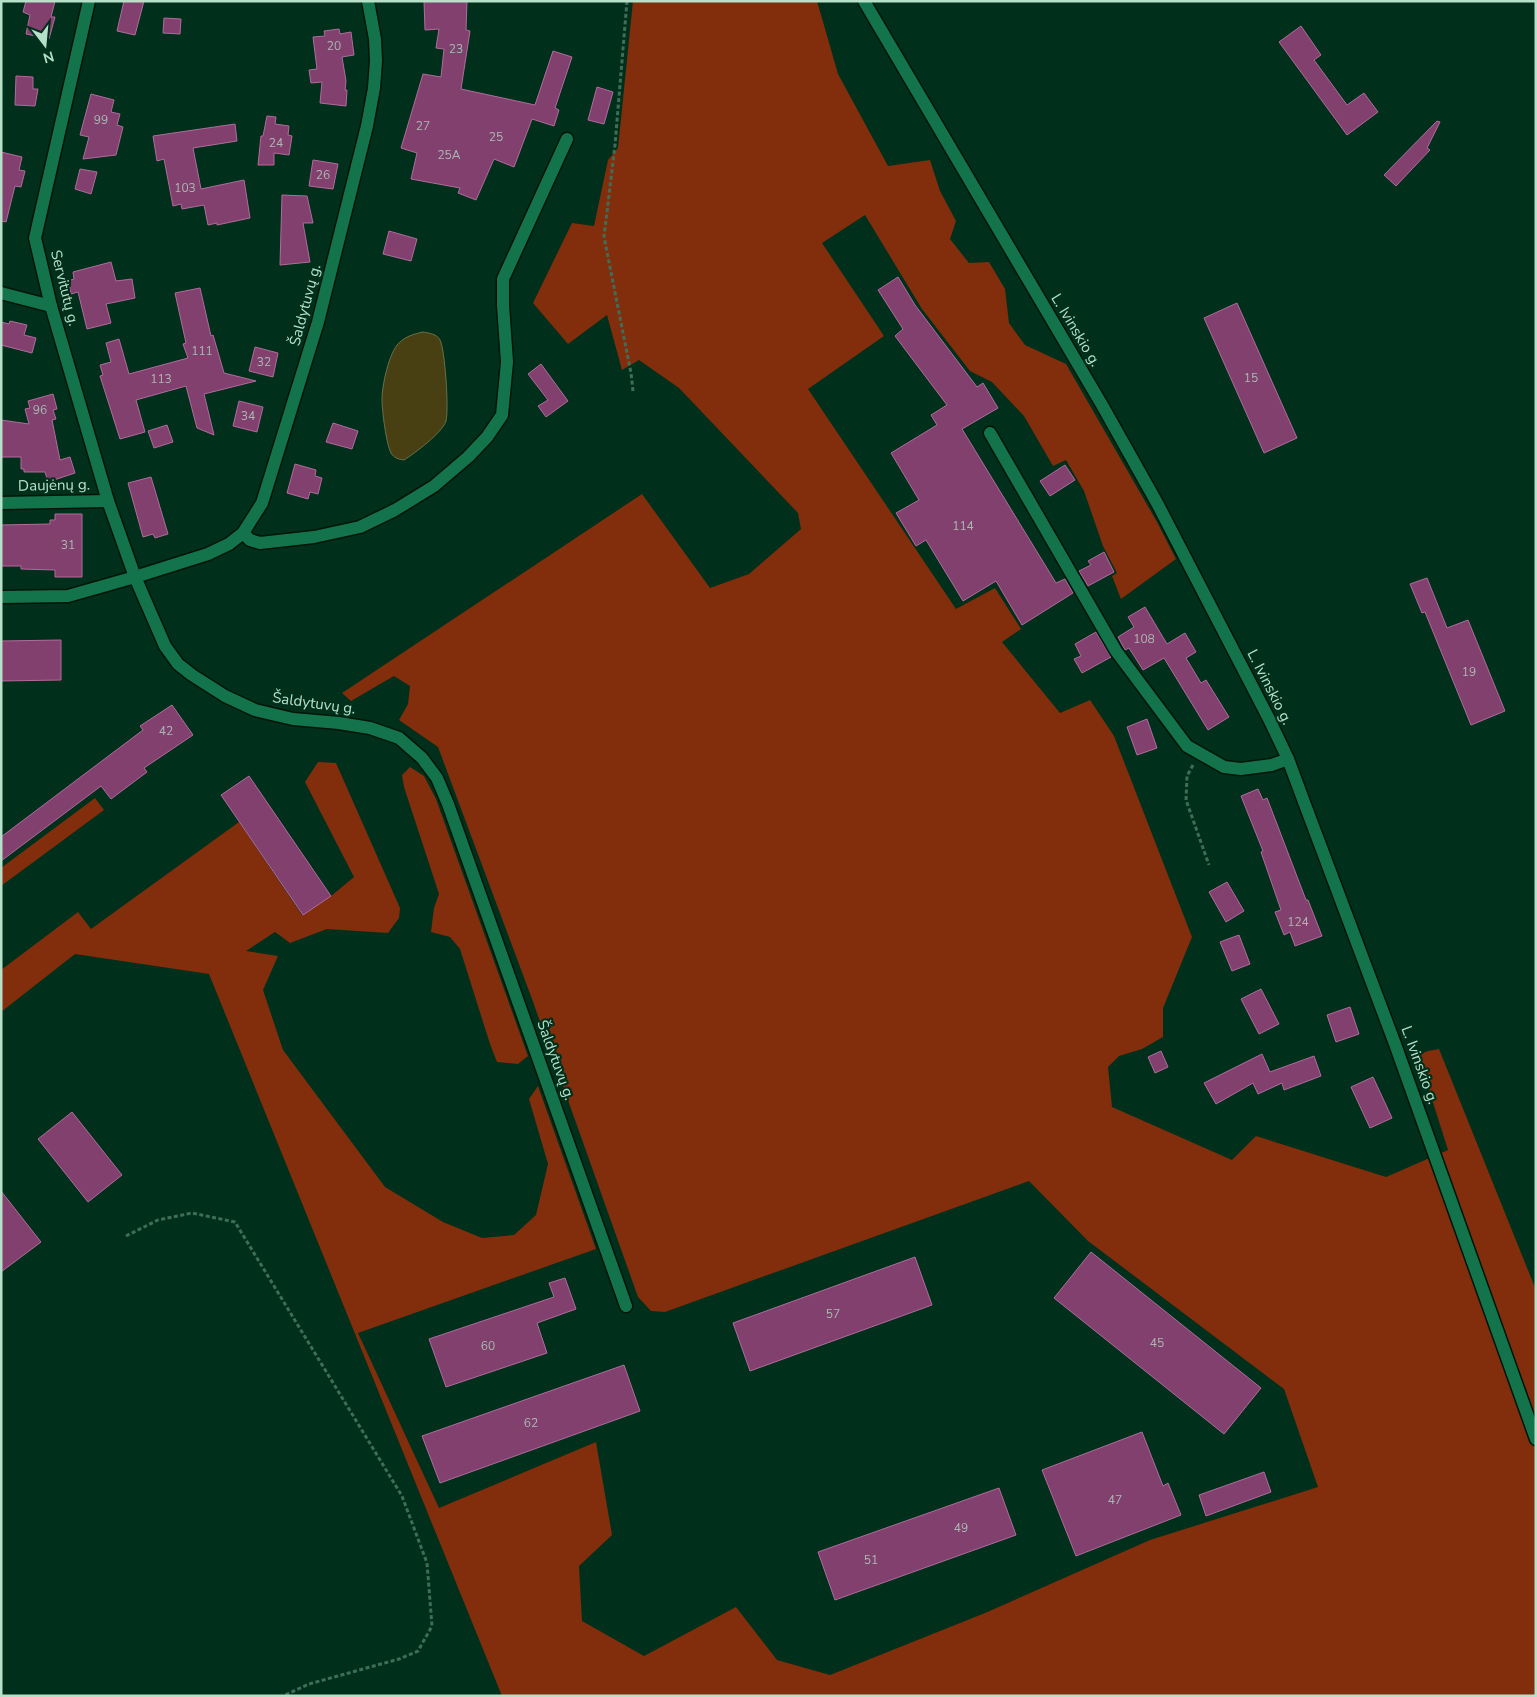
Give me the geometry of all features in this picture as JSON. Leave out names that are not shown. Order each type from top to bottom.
[{"type":"street","name":"Servitutų g.","points":[[89,1],[35,238],[51,306],[108,501],[135,578]]},
{"type":"street","name":"Šaldytuvų g.","points":[[368,1],[375,39],[376,61],[374,88],[367,126],[318,322],[262,503],[243,533],[229,544],[208,554],[135,578],[165,646],[178,664],[192,675],[225,696],[255,710],[293,720],[339,723],[370,728],[399,738],[422,758],[436,778],[448,804],[626,1306]]},
{"type":"street","name":"L. Ivinskio g.","points":[[864,1],[1102,405],[1157,503],[1288,759],[1395,1044],[1536,1439]]},
{"type":"street","points":[[243,533],[250,540],[260,543],[314,537],[360,527],[395,510],[434,486],[468,457],[487,437],[502,414],[507,362],[503,279],[567,139]]},
{"type":"street","points":[[1,293],[51,306]]},
{"type":"street","points":[[990,433],[1116,651],[1187,746],[1224,767],[1241,769],[1272,765],[1288,759]]},
{"type":"street","name":"Daujėnų g.","points":[[1,502],[108,501]]},
{"type":"street","points":[[1,597],[68,596],[135,578]]},
{"type":"path","points":[[627,1],[615,145],[604,237],[631,373],[632,391]]},
{"type":"path","points":[[1200,754],[1186,776],[1186,800],[1209,864]]},
{"type":"path","points":[[126,1236],[158,1220],[192,1213],[236,1222],[402,1496],[426,1564],[432,1626],[418,1651],[399,1659],[309,1684],[283,1696]]},
{"type":"shaded area","points":[[633,1],[817,1],[838,74],[888,166],[930,160],[940,191],[956,221],[950,239],[969,263],[989,262],[1005,289],[1009,323],[1025,345],[1066,364],[1157,522],[1176,559],[1121,599],[1112,576],[1117,573],[1103,546],[1084,491],[1066,460],[1053,466],[1024,416],[992,382],[970,371],[922,309],[865,215],[822,243],[884,336],[808,389],[956,609],[995,588],[1021,629],[1002,642],[1060,713],[1090,700],[1114,736],[1192,937],[1163,1008],[1163,1037],[1142,1049],[1119,1056],[1108,1067],[1112,1107],[1232,1160],[1256,1136],[1386,1177],[1448,1150],[1418,1055],[1439,1049],[1536,1290],[1536,1696],[502,1696],[209,974],[75,954],[1,1012],[1,970],[78,912],[91,929],[239,822],[302,915],[331,896],[354,877],[305,782],[318,762],[336,763],[400,908],[399,918],[388,933],[327,929],[290,943],[275,932],[246,951],[278,956],[263,990],[283,1050],[385,1187],[443,1222],[482,1238],[514,1235],[536,1215],[548,1164],[529,1099],[538,1086],[596,1249],[358,1333],[439,1508],[596,1442],[612,1535],[579,1566],[582,1621],[644,1656],[736,1607],[777,1660],[830,1675],[985,1613],[1150,1540],[1318,1487],[1284,1389],[1088,1241],[1029,1181],[665,1312],[651,1311],[638,1297],[532,999],[438,747],[399,720],[408,704],[410,686],[394,676],[351,701],[342,693],[642,494],[710,588],[749,574],[801,529],[798,513],[679,388],[639,360],[622,370],[607,315],[568,344],[533,303],[572,223],[594,226],[608,160],[618,148]]},
{"type":"shaded area","points":[[423,332],[437,336],[442,346],[447,393],[446,421],[434,437],[421,448],[404,460],[398,459],[391,453],[386,434],[382,399],[383,386],[389,361],[395,347],[407,337]]},
{"type":"shaded area","points":[[410,767],[424,776],[436,799],[528,1056],[518,1064],[497,1062],[460,949],[450,937],[431,932],[434,908],[439,894],[404,787],[402,775]]},
{"type":"shaded area","points":[[95,798],[104,810],[1,886],[1,868]]},
{"type":"building","points":[[26,1],[55,1],[51,17],[55,17],[49,39],[26,34],[30,15],[23,12]]},
{"type":"building","points":[[124,1],[144,1],[135,35],[117,31]]},
{"type":"building","points":[[424,1],[467,1],[466,30],[470,31],[461,89],[535,105],[553,51],[572,57],[555,108],[559,110],[554,126],[532,119],[514,167],[494,159],[476,200],[458,193],[460,188],[411,179],[417,153],[401,148],[423,74],[441,77],[444,49],[436,48],[439,29],[425,30]]},
{"type":"building","points":[[164,18],[181,19],[180,34],[163,33]]},
{"type":"building","points":[[1301,26],[1321,55],[1314,60],[1347,105],[1364,93],[1378,112],[1347,135],[1279,42]]},
{"type":"building","points":[[339,29],[340,34],[351,32],[354,55],[342,57],[346,81],[345,90],[347,90],[346,106],[320,103],[322,82],[311,83],[309,70],[317,69],[313,37],[325,36],[324,31]]},
{"type":"building","points":[[16,76],[33,77],[33,89],[38,89],[35,106],[15,105]]},
{"type":"building","points":[[597,87],[613,92],[604,124],[588,120]]},
{"type":"building","points":[[91,94],[114,100],[111,112],[120,114],[117,125],[123,127],[116,155],[83,159],[89,137],[80,135]]},
{"type":"building","points":[[267,116],[276,117],[275,124],[289,126],[288,135],[292,136],[289,155],[274,153],[274,165],[258,165],[261,136],[263,136]]},
{"type":"building","points":[[1437,121],[1440,122],[1427,148],[1430,150],[1396,186],[1384,175]]},
{"type":"building","points":[[235,124],[237,141],[193,148],[201,189],[244,180],[250,218],[208,225],[204,205],[182,209],[181,204],[173,206],[164,159],[157,161],[153,136]]},
{"type":"building","points":[[1,152],[22,157],[19,170],[25,171],[21,187],[15,186],[6,222],[1,221]]},
{"type":"building","points":[[313,160],[338,164],[333,189],[309,186]]},
{"type":"building","points":[[80,169],[97,172],[91,194],[75,189]]},
{"type":"building","points":[[282,195],[307,196],[313,223],[303,223],[310,262],[280,265]]},
{"type":"building","points":[[389,231],[417,239],[411,261],[383,254]]},
{"type":"building","points":[[111,262],[116,281],[132,279],[135,298],[106,304],[111,323],[87,329],[78,292],[71,294],[68,281],[74,279],[73,272]]},
{"type":"building","points":[[898,277],[915,305],[977,387],[983,383],[998,408],[962,429],[1056,583],[1065,579],[1073,593],[1022,625],[996,581],[963,601],[926,540],[916,546],[896,513],[919,500],[891,453],[937,425],[931,415],[947,405],[895,336],[903,329],[878,290]]},
{"type":"building","points":[[200,288],[211,336],[213,335],[224,373],[256,381],[204,394],[214,435],[197,428],[186,386],[136,400],[145,432],[120,439],[100,376],[103,375],[100,365],[111,362],[106,343],[119,339],[129,374],[188,358],[183,344],[186,343],[175,293]]},
{"type":"building","points":[[1237,303],[1297,438],[1264,453],[1204,318]]},
{"type":"building","points":[[10,321],[27,325],[24,335],[36,338],[32,353],[1,345],[1,322],[9,324]]},
{"type":"building","points":[[255,347],[278,353],[273,377],[249,371]]},
{"type":"building","points":[[541,364],[568,401],[546,417],[538,406],[548,400],[528,374]]},
{"type":"building","points":[[53,394],[57,409],[53,410],[56,419],[52,420],[60,460],[70,457],[75,473],[48,482],[45,472],[24,472],[24,469],[21,469],[21,457],[1,457],[1,420],[29,424],[25,409],[30,408],[28,401]]},
{"type":"building","points":[[239,401],[263,407],[257,432],[233,426]]},
{"type":"building","points":[[333,423],[358,431],[352,449],[326,442]]},
{"type":"building","points":[[167,425],[173,442],[154,448],[148,431]]},
{"type":"building","points":[[295,464],[316,470],[315,476],[322,478],[318,494],[310,492],[308,499],[287,493]]},
{"type":"building","points":[[1065,465],[1075,480],[1050,496],[1040,481]]},
{"type":"building","points":[[151,477],[168,534],[155,538],[153,534],[143,537],[128,483]]},
{"type":"building","points":[[55,514],[82,514],[82,577],[55,577],[55,570],[21,569],[21,566],[1,566],[1,525],[50,524],[50,520],[55,520]]},
{"type":"building","points":[[1104,552],[1114,572],[1088,586],[1079,571],[1091,565],[1088,561]]},
{"type":"building","points":[[1427,578],[1447,628],[1468,620],[1505,711],[1471,725],[1425,612],[1422,613],[1410,584]]},
{"type":"building","points":[[1145,607],[1167,644],[1185,633],[1196,652],[1186,658],[1201,683],[1206,680],[1229,717],[1208,730],[1164,658],[1143,670],[1129,648],[1125,650],[1118,637],[1134,627],[1128,617]]},
{"type":"building","points":[[1096,632],[1111,657],[1082,673],[1074,659],[1081,656],[1075,644]]},
{"type":"building","points":[[61,640],[61,680],[1,681],[1,641]]},
{"type":"building","points":[[172,705],[193,735],[144,768],[147,772],[111,799],[101,786],[1,861],[1,837],[143,730],[140,726]]},
{"type":"building","points":[[1147,719],[1157,748],[1137,755],[1127,727]]},
{"type":"building","points":[[249,776],[331,896],[303,915],[221,795]]},
{"type":"building","points":[[1258,789],[1263,800],[1267,798],[1306,900],[1308,900],[1322,936],[1295,946],[1290,932],[1284,935],[1275,912],[1281,910],[1261,852],[1263,851],[1241,796]]},
{"type":"building","points":[[1227,882],[1244,911],[1226,922],[1209,892]]},
{"type":"building","points":[[1239,935],[1250,964],[1232,971],[1220,942]]},
{"type":"building","points":[[1261,989],[1279,1024],[1259,1034],[1241,999]]},
{"type":"building","points":[[1350,1007],[1359,1034],[1336,1042],[1327,1015]]},
{"type":"building","points":[[1161,1051],[1168,1067],[1155,1073],[1148,1057]]},
{"type":"building","points":[[1262,1054],[1270,1072],[1314,1056],[1321,1076],[1284,1090],[1282,1083],[1258,1094],[1253,1083],[1216,1104],[1204,1083]]},
{"type":"building","points":[[1373,1077],[1392,1118],[1370,1128],[1351,1087]]},
{"type":"building","points":[[72,1112],[122,1175],[88,1202],[38,1139]]},
{"type":"building","points":[[1,1191],[41,1242],[1,1272]]},
{"type":"building","points":[[1091,1252],[1261,1388],[1224,1434],[1054,1298]]},
{"type":"building","points":[[915,1257],[932,1305],[750,1371],[733,1323]]},
{"type":"building","points":[[565,1278],[576,1309],[537,1323],[547,1353],[446,1387],[429,1339],[554,1297],[549,1283]]},
{"type":"building","points":[[624,1365],[640,1411],[440,1483],[422,1436]]},
{"type":"building","points":[[1142,1432],[1163,1486],[1168,1483],[1181,1515],[1076,1556],[1042,1470]]},
{"type":"building","points":[[1264,1472],[1271,1492],[1206,1516],[1199,1495]]},
{"type":"building","points":[[999,1488],[1016,1535],[835,1600],[818,1552]]}]
